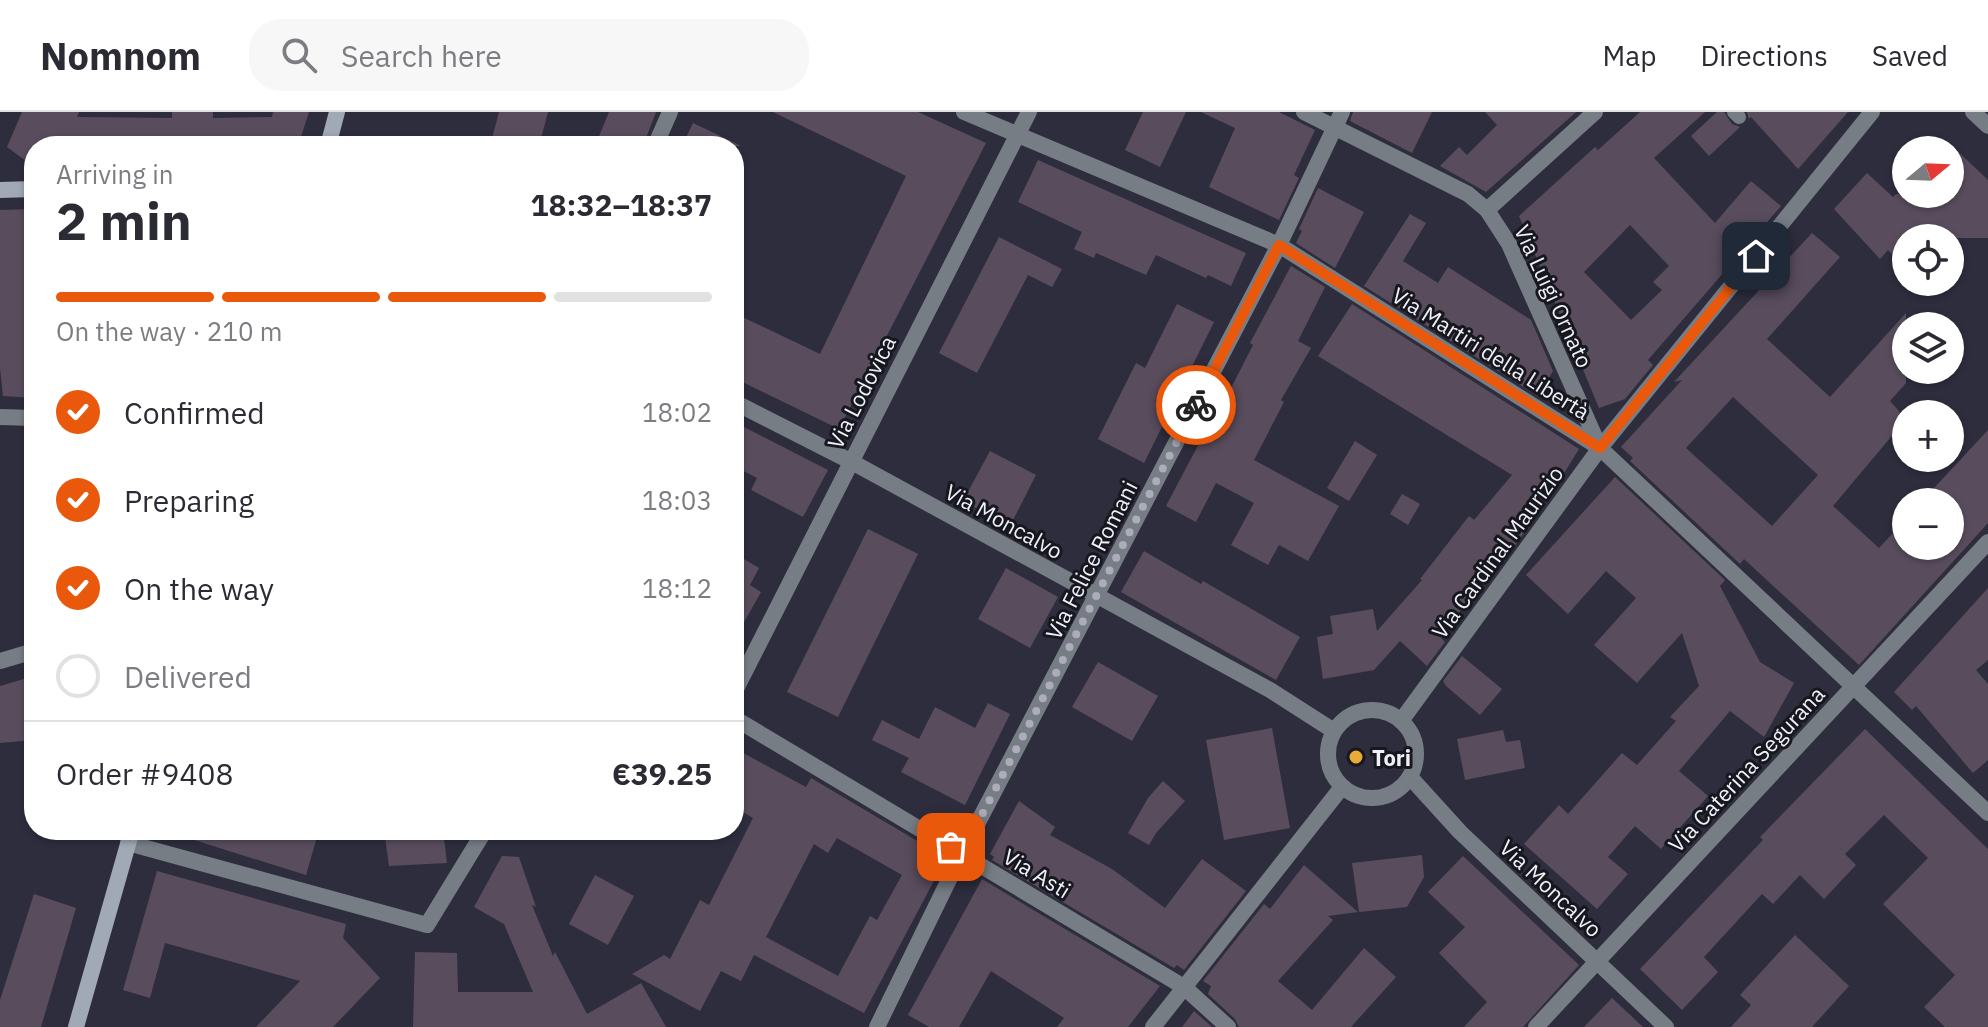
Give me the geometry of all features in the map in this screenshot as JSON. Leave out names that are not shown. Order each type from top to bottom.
[{"type":"street","points":[[331,136],[337,112]]},
{"type":"street","points":[[659,136],[670,112]]},
{"type":"street","name":"Via Martiri della Libertà","points":[[964,112],[1279,245],[1600,448],[1988,813]]},
{"type":"street","name":"Via Lodovica","points":[[744,673],[1029,112]]},
{"type":"street","points":[[1304,112],[1338,119],[1468,194],[1487,210]]},
{"type":"street","name":"Via Luigi Ornato","points":[[1595,112],[1487,210],[1509,244],[1600,448]]},
{"type":"street","name":"Via Cardinal Maurizio","points":[[1401,721],[1600,448],[1872,112]]},
{"type":"street","points":[[1973,112],[1988,126]]},
{"type":"street","name":"Via Felice Romani","points":[[877,1027],[962,853],[1279,245],[1338,119]]},
{"type":"street","points":[[0,190],[24,189]]},
{"type":"street","name":"Via Moncalvo","points":[[744,407],[850,461],[1270,690],[1334,731]]},
{"type":"street","points":[[0,417],[24,418]]},
{"type":"street","name":"Via Caterina Segurana","points":[[1536,1027],[1988,542]]},
{"type":"street","points":[[0,661],[24,654]]},
{"type":"street","points":[[1363,710],[1378,710],[1401,721],[1412,734],[1416,763],[1401,789],[1373,799],[1358,797],[1342,787],[1328,765],[1327,750],[1334,731],[1350,715],[1363,710]]},
{"type":"street","name":"Via Asti","points":[[744,724],[1184,987],[1228,1027]]},
{"type":"street","name":"Via Moncalvo","points":[[1410,777],[1460,832],[1666,1027]]},
{"type":"street","points":[[1153,1027],[1342,787]]},
{"type":"street","points":[[76,1027],[129,840]]},
{"type":"street","points":[[140,840],[427,925],[479,840]]},
{"type":"building","points":[[22,112],[79,112],[77,117],[172,118],[172,112],[213,112],[213,118],[272,117],[273,112],[309,112],[301,136],[24,136],[24,160],[7,147]]},
{"type":"building","points":[[499,112],[548,112],[542,136],[493,136]]},
{"type":"building","points":[[609,112],[656,112],[647,136],[599,136]]},
{"type":"building","points":[[773,112],[918,112],[986,143],[839,429],[744,383],[744,318],[820,354],[906,176]]},
{"type":"building","points":[[1143,112],[1186,112],[1160,167],[1125,150]]},
{"type":"building","points":[[1201,112],[1279,112],[1315,130],[1294,175],[1299,178],[1279,220],[1209,187],[1235,128]]},
{"type":"building","points":[[1353,112],[1432,112],[1412,153],[1350,121]]},
{"type":"building","points":[[1485,112],[1576,112],[1486,192],[1440,166],[1459,147],[1467,155],[1497,125]]},
{"type":"building","points":[[1640,112],[1705,112],[1654,158],[1715,223],[1751,181],[1781,206],[1648,360],[1653,365],[1625,399],[1599,408],[1519,216],[1595,147],[1598,150]],"holes":[[[1630,225],[1669,266],[1653,282],[1662,290],[1631,320],[1584,272]]]},
{"type":"building","points":[[1717,112],[1724,112],[1732,124],[1740,127],[1709,156],[1691,136]]},
{"type":"building","points":[[1747,112],[1848,112],[1798,169],[1751,117],[1749,119]]},
{"type":"building","points":[[693,123],[720,136],[687,136]]},
{"type":"building","points":[[1964,157],[1988,180],[1988,238],[1964,238],[1964,224],[1892,224],[1892,254],[1888,250],[1880,259],[1834,209],[1867,173],[1892,196],[1892,208],[1964,208]]},
{"type":"building","points":[[1038,160],[1246,253],[1231,286],[1156,255],[1146,275],[1096,253],[1094,258],[1074,249],[1082,232],[1018,202]]},
{"type":"building","points":[[1318,188],[1364,212],[1335,268],[1296,243],[1302,231],[1299,229]]},
{"type":"building","points":[[24,209],[24,397],[3,396],[0,368],[0,210]]},
{"type":"building","points":[[1410,214],[1426,223],[1403,261],[1438,283],[1448,267],[1531,320],[1553,371],[1538,396],[1364,286]]},
{"type":"building","points":[[1812,233],[1840,257],[1767,339],[1830,397],[1892,328],[1892,384],[1905,384],[1890,401],[1892,436],[1833,506],[1879,548],[1892,534],[1892,560],[1954,560],[1859,665],[1744,559],[1740,564],[1630,461],[1633,458],[1621,447],[1682,380],[1674,382]],"holes":[[[1733,397],[1818,475],[1772,526],[1686,448]]]},
{"type":"building","points":[[999,237],[1062,269],[1052,287],[1028,275],[977,373],[939,353]]},
{"type":"building","points":[[1291,266],[1325,287],[1298,341],[1311,348],[1281,400],[1284,402],[1254,460],[1339,506],[1308,561],[1279,545],[1268,565],[1231,545],[1254,503],[1216,483],[1196,522],[1166,506],[1204,434],[1207,435],[1253,345],[1250,343]]},
{"type":"building","points":[[1177,304],[1214,322],[1144,463],[1098,439],[1136,363],[1145,368]]},
{"type":"building","points":[[1352,304],[1579,449],[1506,558],[1504,556],[1446,629],[1448,631],[1441,638],[1445,642],[1427,666],[1400,641],[1374,670],[1323,679],[1317,637],[1333,634],[1330,616],[1373,609],[1377,631],[1422,580],[1469,516],[1474,520],[1512,475],[1318,356]]},
{"type":"building","points":[[744,427],[828,470],[803,517],[751,490],[757,478],[744,471]]},
{"type":"building","points":[[1988,430],[1988,523],[1964,549],[1964,488],[1934,488],[1949,472],[1964,472],[1964,456]]},
{"type":"building","points":[[1355,441],[1377,455],[1349,501],[1327,488]]},
{"type":"building","points":[[990,451],[1036,475],[1010,526],[963,501]]},
{"type":"building","points":[[1615,477],[1725,580],[1720,586],[1760,662],[1794,683],[1764,737],[1730,711],[1679,771],[1708,796],[1661,849],[1635,826],[1608,857],[1628,874],[1597,909],[1524,844],[1559,805],[1568,814],[1622,753],[1637,765],[1676,721],[1670,717],[1699,686],[1682,633],[1637,683],[1594,645],[1636,598],[1606,571],[1568,614],[1526,575]]},
{"type":"building","points":[[1402,494],[1420,504],[1408,525],[1390,514]]},
{"type":"building","points":[[868,529],[918,554],[838,717],[787,692]]},
{"type":"building","points":[[1144,551],[1300,637],[1276,680],[1121,592]]},
{"type":"building","points":[[744,559],[759,568],[750,585],[761,592],[744,622]]},
{"type":"building","points":[[1006,568],[1058,597],[1030,648],[978,619]]},
{"type":"building","points":[[1988,588],[1988,660],[1976,670],[1988,684],[1988,760],[1973,773],[1916,706],[1912,710],[1894,692]]},
{"type":"building","points":[[1462,656],[1502,689],[1480,715],[1443,681]]},
{"type":"building","points":[[1098,662],[1158,696],[1132,741],[1072,707]]},
{"type":"building","points":[[24,679],[24,741],[0,743],[0,686]]},
{"type":"building","points":[[988,703],[1010,714],[965,805],[901,772],[909,758],[872,740],[882,720],[919,739],[935,707],[975,728]]},
{"type":"building","points":[[1272,728],[1290,828],[1224,840],[1206,740]]},
{"type":"building","points":[[1865,729],[1988,849],[1988,1027],[1945,1027],[1924,1007],[1955,975],[1883,904],[1928,858],[1884,815],[1845,854],[1856,865],[1824,899],[1800,875],[1773,904],[1762,894],[1704,957],[1718,972],[1682,1010],[1640,969],[1763,840],[1760,837]]},
{"type":"building","points":[[1503,730],[1506,742],[1520,740],[1525,768],[1465,780],[1457,739]]},
{"type":"building","points":[[744,753],[806,787],[811,778],[946,858],[864,1013],[754,955],[741,981],[721,971],[700,1011],[632,974],[664,955],[670,959],[700,900],[709,905],[753,818],[744,813]],"holes":[[[837,838],[902,875],[877,920],[870,916],[838,976],[766,937],[814,844],[828,853]]]},
{"type":"building","points":[[1163,781],[1185,801],[1149,845],[1128,833],[1148,798]]},
{"type":"building","points":[[1019,801],[1055,827],[1050,835],[1112,869],[1165,908],[1202,859],[1246,891],[1184,970],[1177,965],[1174,968],[992,860],[994,857],[990,854]]},
{"type":"building","points":[[194,840],[316,840],[306,875]]},
{"type":"building","points":[[385,840],[444,840],[447,863],[389,866]]},
{"type":"building","points":[[1422,855],[1424,877],[1407,907],[1359,912],[1352,863]]},
{"type":"building","points":[[502,856],[519,857],[536,907],[532,905],[553,956],[555,952],[587,1014],[641,983],[666,1027],[413,1027],[415,952],[457,953],[458,992],[533,992],[504,924],[474,907]]},
{"type":"building","points":[[1463,856],[1579,965],[1523,1027],[1464,1027],[1487,1002],[1439,953],[1465,927],[1428,892]]},
{"type":"building","points":[[1304,865],[1358,912],[1328,916],[1333,920],[1278,981],[1312,1010],[1364,948],[1396,977],[1351,1027],[1239,1027],[1235,1019],[1208,994],[1211,986],[1203,981],[1264,904],[1270,909]]},
{"type":"building","points":[[157,871],[346,924],[343,938],[380,978],[333,1027],[256,1027],[300,981],[165,943],[150,998],[123,990]]},
{"type":"building","points":[[595,875],[634,896],[608,945],[569,924]]},
{"type":"building","points":[[982,879],[1160,986],[1128,1027],[1057,1027],[1064,1018],[991,971],[959,1027],[929,1027],[908,1015]]},
{"type":"building","points":[[34,894],[76,908],[41,1027],[0,1027],[0,1000]]},
{"type":"building","points":[[1795,935],[1849,986],[1812,1027],[1731,1027],[1751,1005],[1740,995]]},
{"type":"building","points":[[1612,998],[1643,1027],[1584,1027]]},
{"type":"building","points":[[1194,1011],[1212,1027],[1182,1027]]},
{"type":"way so far","points":[[951,847],[962,853],[1196,405]]},
{"type":"place","name":"Tori","points":[[1356,757]]},
{"type":"route","points":[[1196,405],[1279,245],[1600,448],[1756,256]]}]
